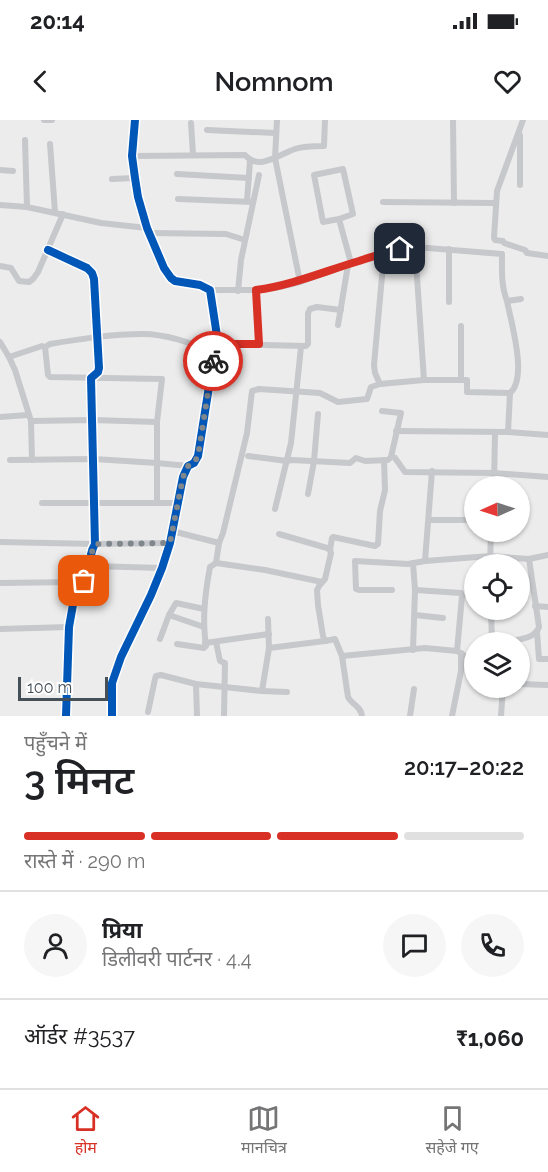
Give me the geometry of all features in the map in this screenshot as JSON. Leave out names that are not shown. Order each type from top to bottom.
[{"type":"street","points":[[44,120],[52,120]]},
{"type":"street","points":[[135,120],[132,156],[138,197],[148,231],[164,268],[175,281],[200,285],[210,290],[256,290],[300,282],[349,264],[416,247],[502,254],[503,286],[517,345],[518,371],[517,385],[510,393],[508,432]]},
{"type":"street","points":[[277,120],[274,158],[300,282]]},
{"type":"street","points":[[132,156],[245,155],[250,161],[255,162],[274,158],[295,149],[324,146],[325,120]]},
{"type":"street","points":[[453,120],[454,203]]},
{"type":"street","points":[[523,120],[506,170],[498,185],[495,240],[525,250],[527,253],[548,256]]},
{"type":"street","points":[[191,123],[193,154]]},
{"type":"street","points":[[520,129],[520,185]]},
{"type":"street","points":[[207,130],[276,133]]},
{"type":"street","points":[[25,140],[27,207]]},
{"type":"street","points":[[50,144],[55,212]]},
{"type":"street","points":[[238,291],[250,202],[250,161]]},
{"type":"street","points":[[343,169],[353,214],[339,219],[323,222],[314,174],[343,169]]},
{"type":"street","points":[[0,170],[13,171]]},
{"type":"street","points":[[177,174],[249,178]]},
{"type":"street","points":[[250,202],[259,175]]},
{"type":"street","points":[[112,179],[135,178]]},
{"type":"street","points":[[178,199],[250,202]]},
{"type":"street","points":[[383,202],[496,203]]},
{"type":"street","points":[[0,205],[27,207],[148,231],[226,234],[245,240]]},
{"type":"street","points":[[0,266],[10,268],[19,281],[29,282],[38,272],[63,214]]},
{"type":"street","points":[[338,325],[349,264],[339,219]]},
{"type":"street","points":[[416,247],[424,380]]},
{"type":"street","points":[[449,249],[449,302]]},
{"type":"street","points":[[0,583],[77,582],[88,579],[92,550],[96,544],[92,378],[99,368],[95,286],[92,273],[87,268],[48,250]]},
{"type":"street","points":[[380,384],[374,365],[384,254]]},
{"type":"street","points":[[10,460],[94,459],[188,466],[194,463],[198,456],[217,336],[210,290]]},
{"type":"street","points":[[256,290],[259,344]]},
{"type":"street","points":[[507,301],[521,299]]},
{"type":"street","points":[[216,344],[306,346],[310,309],[341,310]]},
{"type":"street","points":[[460,326],[461,380]]},
{"type":"street","points":[[157,503],[157,422],[162,380],[52,378],[48,376],[45,347],[50,344],[98,336],[145,334],[185,341],[215,352]]},
{"type":"street","points":[[0,342],[19,381],[29,418],[32,460]]},
{"type":"street","points":[[9,357],[42,346]]},
{"type":"street","points":[[275,509],[291,443],[301,347]]},
{"type":"street","points":[[177,644],[204,648],[206,646],[204,609],[210,567],[216,562],[243,456],[252,391],[259,389],[320,393],[338,402],[367,399],[371,387],[380,384],[424,380],[467,380],[468,392],[510,393]]},
{"type":"street","points":[[248,456],[287,461],[314,460],[351,463],[356,458],[365,461],[388,460],[391,457],[401,413],[382,411]]},
{"type":"street","points":[[308,494],[318,414]]},
{"type":"street","points":[[0,417],[157,422]]},
{"type":"street","points":[[396,430],[548,435]]},
{"type":"street","points":[[494,473],[495,432]]},
{"type":"street","points":[[395,458],[405,472],[494,473],[548,477]]},
{"type":"street","points":[[326,641],[323,636],[318,588],[325,579],[332,538],[375,546],[378,544],[380,511],[385,490],[384,460]]},
{"type":"street","points":[[111,716],[112,683],[120,657],[151,596],[162,568],[170,543],[183,477],[188,466]]},
{"type":"street","points":[[425,561],[432,471]]},
{"type":"street","points":[[42,503],[178,503]]},
{"type":"street","points":[[429,520],[464,520]]},
{"type":"street","points":[[172,531],[219,543]]},
{"type":"street","points":[[279,534],[330,550]]},
{"type":"street","points":[[0,542],[170,543]]},
{"type":"street","points":[[530,559],[548,555]]},
{"type":"street","points":[[392,590],[356,589],[355,561],[413,563],[464,558]]},
{"type":"street","points":[[216,562],[322,582]]},
{"type":"street","points":[[413,563],[415,590],[413,650]]},
{"type":"street","points":[[90,566],[162,568]]},
{"type":"street","points":[[530,566],[539,627],[537,632],[539,659],[548,659]]},
{"type":"street","points":[[66,716],[69,627],[77,582]]},
{"type":"street","points":[[415,590],[461,593],[459,652],[461,671],[452,716]]},
{"type":"street","points":[[160,639],[176,603],[204,609]]},
{"type":"street","points":[[536,606],[548,607]]},
{"type":"street","points":[[169,615],[204,627]]},
{"type":"street","points":[[414,615],[443,618]]},
{"type":"street","points":[[262,691],[269,648],[268,619]]},
{"type":"street","points":[[0,629],[69,627]]},
{"type":"street","points":[[530,636],[537,632]]},
{"type":"street","points":[[206,643],[269,634]]},
{"type":"street","points":[[269,648],[335,639],[342,656],[348,697],[360,708],[363,715]]},
{"type":"street","points":[[216,642],[220,661],[225,663],[224,716]]},
{"type":"street","points":[[342,656],[424,648],[459,652],[464,655]]},
{"type":"street","points":[[148,712],[156,676],[161,675],[196,684],[287,692]]},
{"type":"street","points":[[196,684],[197,716]]},
{"type":"street","points":[[530,684],[548,685]]},
{"type":"street","points":[[410,716],[414,688]]},
{"type":"street","points":[[501,716],[502,698]]},
{"type":"cycle path","points":[[112,716],[112,683],[121,657],[162,568],[170,543],[183,477],[188,466],[194,463],[198,456],[217,336],[210,290],[200,285],[175,281],[171,278],[164,268],[147,228],[138,197],[132,156],[135,120]]},
{"type":"cycle path","points":[[48,250],[87,268],[92,273],[99,368],[91,378],[95,544],[91,553],[88,579],[77,582],[69,627],[66,716]]},
{"type":"way so far","points":[[84,581],[90,574],[90,556],[96,544],[170,543],[183,477],[188,466],[194,463],[198,456],[213,361]]},
{"type":"route","points":[[213,361],[216,344],[259,344],[256,290],[300,282],[400,249]]}]
